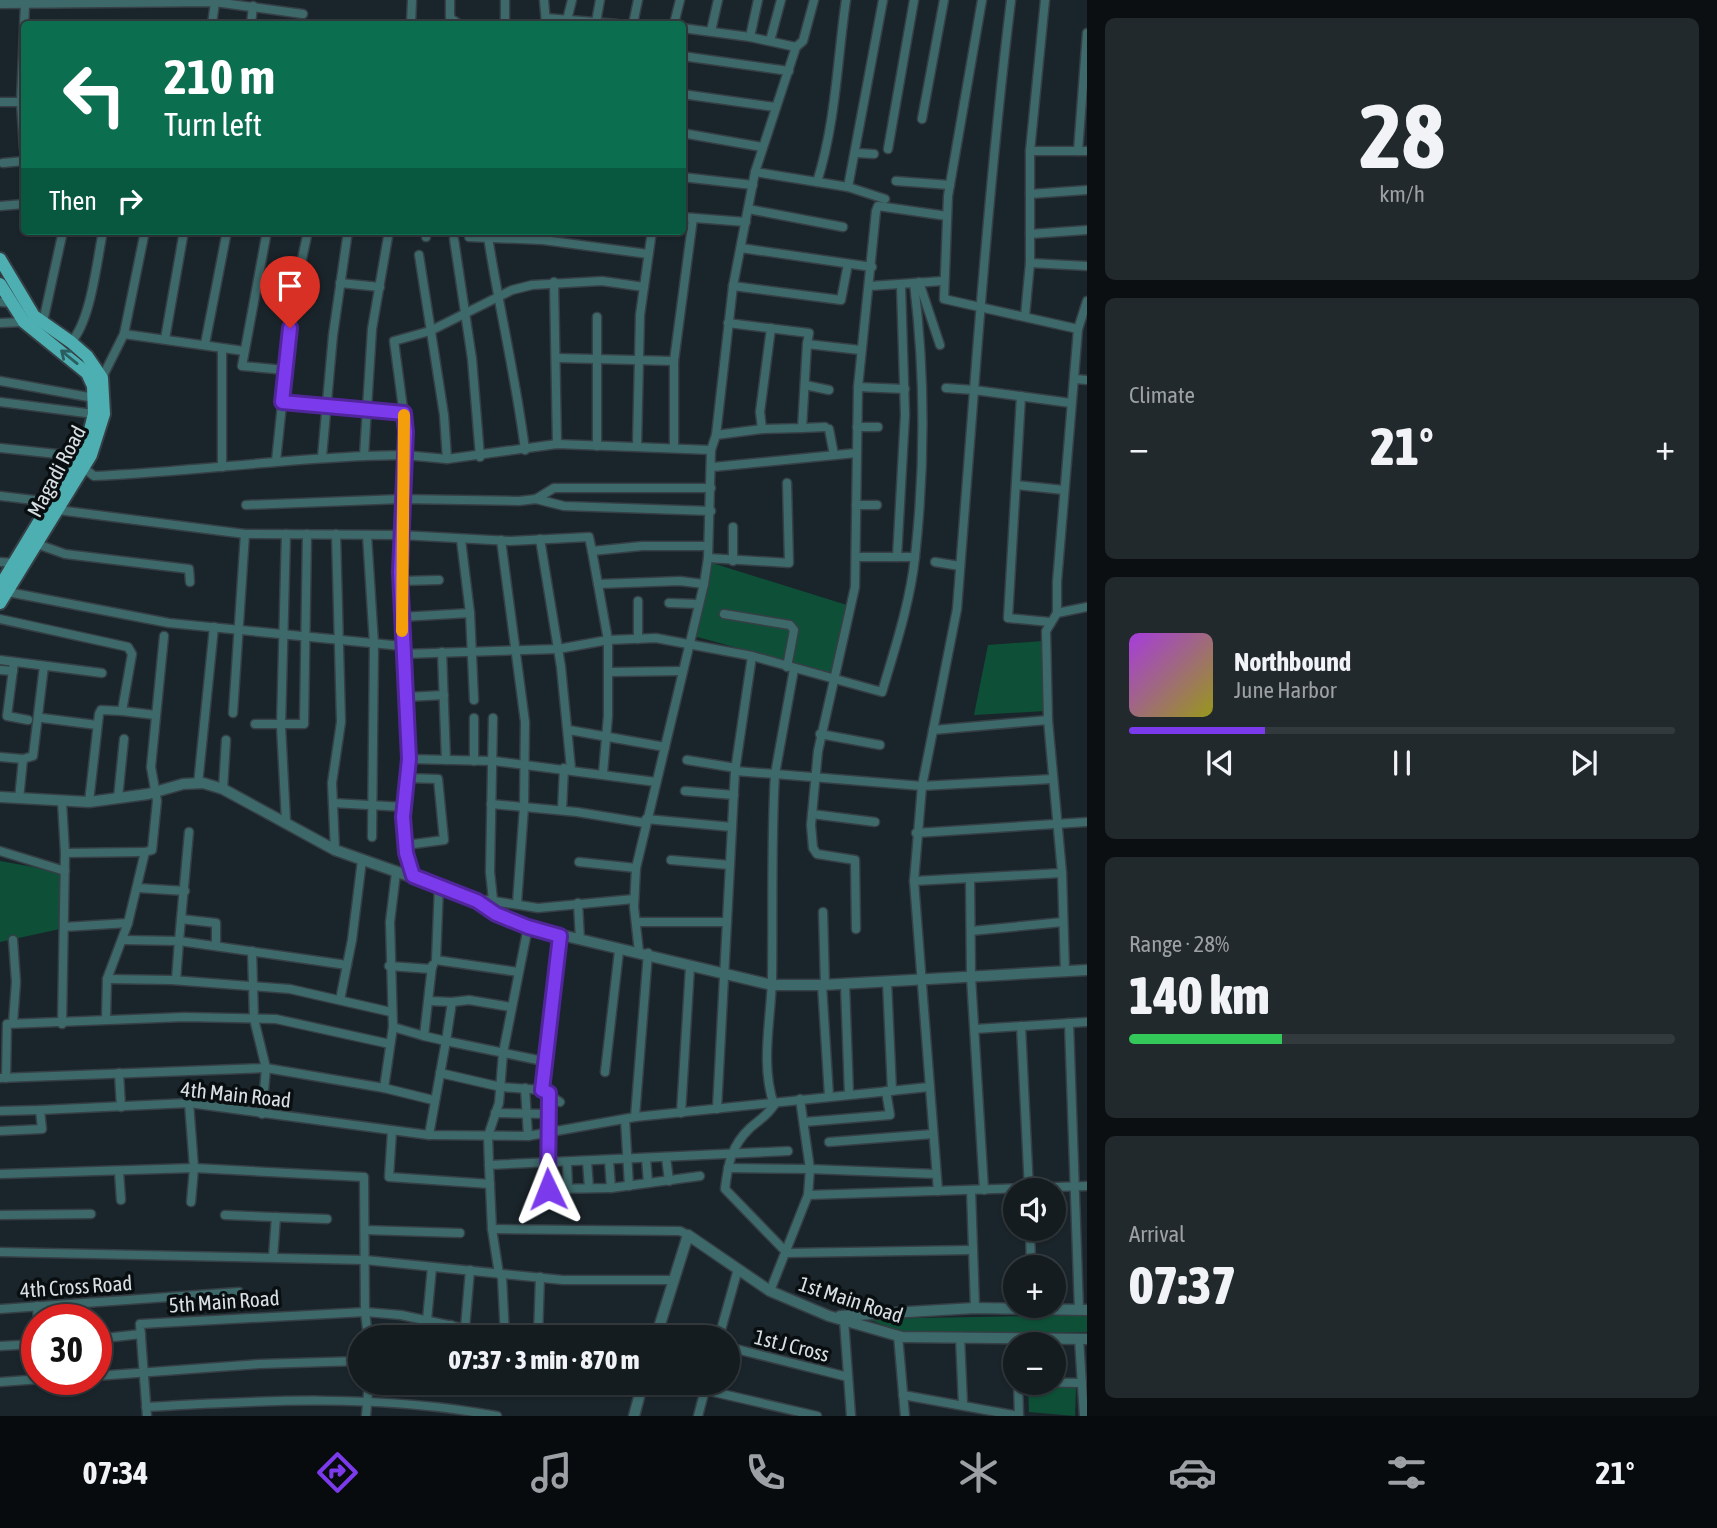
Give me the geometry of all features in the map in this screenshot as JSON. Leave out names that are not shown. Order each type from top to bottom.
[{"type":"main road","points":[[0,259],[34,316],[87,356],[102,378]]},
{"type":"main road","name":"Magadi Road","points":[[0,284],[6,302],[24,322],[87,373],[93,386],[94,414],[79,465]]},
{"type":"main road","name":"Magadi Road","points":[[3,594],[15,563],[55,506],[100,433],[104,414],[102,378]]},
{"type":"main road","name":"Magadi Road","points":[[3,594],[37,544],[55,506]]},
{"type":"street","points":[[411,21],[412,0]]},
{"type":"street","points":[[450,0],[450,18],[454,21]]},
{"type":"street","points":[[505,0],[505,21]]},
{"type":"street","points":[[544,0],[546,21],[582,21]]},
{"type":"street","points":[[567,20],[572,0]]},
{"type":"street","points":[[596,21],[600,0]]},
{"type":"street","points":[[634,21],[638,0]]},
{"type":"street","points":[[675,21],[680,0]]},
{"type":"street","points":[[711,31],[718,0]]},
{"type":"street","points":[[750,37],[758,0]]},
{"type":"street","points":[[771,41],[781,0]]},
{"type":"street","points":[[635,1117],[643,952],[634,899],[636,868],[704,584],[711,511],[711,450],[716,435],[733,286],[755,172],[796,47],[803,41],[814,0]]},
{"type":"street","points":[[817,182],[827,147],[841,68],[838,50],[846,0]]},
{"type":"street","points":[[848,187],[883,0]]},
{"type":"street","points":[[888,149],[914,0]]},
{"type":"street","points":[[922,120],[944,0]]},
{"type":"street","points":[[982,0],[950,185],[944,299],[981,305],[1078,329]]},
{"type":"street","points":[[938,1191],[914,881],[916,833],[922,786],[957,609],[988,248],[992,151],[1011,0]]},
{"type":"street","points":[[1025,316],[1030,263],[1030,151],[1045,0]]},
{"type":"street","points":[[212,21],[215,2]]},
{"type":"street","points":[[0,4],[215,2],[303,14]]},
{"type":"street","points":[[24,21],[25,4]]},
{"type":"street","points":[[251,21],[253,6]]},
{"type":"street","points":[[686,28],[750,37],[796,47]]},
{"type":"street","points":[[1030,151],[1083,151],[1087,33]]},
{"type":"street","points":[[686,57],[789,71]]},
{"type":"street","points":[[686,95],[775,107]]},
{"type":"street","points":[[0,102],[21,102]]},
{"type":"street","points":[[686,134],[762,146]]},
{"type":"street","points":[[856,153],[874,154]]},
{"type":"street","points":[[4,163],[21,161]]},
{"type":"street","points":[[755,172],[848,187],[885,199]]},
{"type":"street","points":[[686,177],[753,185]]},
{"type":"street","points":[[896,181],[950,185]]},
{"type":"street","points":[[1030,194],[1087,190]]},
{"type":"street","points":[[0,206],[21,204]]},
{"type":"street","points":[[856,929],[855,860],[817,854],[813,848],[812,814],[821,734],[853,603],[860,350],[878,206],[947,216]]},
{"type":"street","points":[[748,209],[844,227]]},
{"type":"street","points":[[686,217],[746,222]]},
{"type":"street","points":[[674,449],[674,361],[693,218]]},
{"type":"street","points":[[1030,234],[1087,230]]},
{"type":"street","points":[[43,322],[62,235]]},
{"type":"street","points":[[71,342],[78,335],[85,313],[102,235]]},
{"type":"street","points":[[102,378],[124,334],[144,235]]},
{"type":"street","points":[[165,339],[183,235]]},
{"type":"street","points":[[205,344],[226,235]]},
{"type":"street","points":[[266,235],[242,366],[285,370]]},
{"type":"street","points":[[276,461],[293,301],[307,235]]},
{"type":"street","points":[[322,457],[347,235]]},
{"type":"street","points":[[364,456],[372,330],[388,235]]},
{"type":"street","points":[[469,235],[648,254]]},
{"type":"street","points":[[637,446],[638,359],[651,235]]},
{"type":"street","points":[[488,237],[497,297],[517,387],[525,450]]},
{"type":"street","points":[[454,239],[464,294],[463,314],[472,359],[480,457]]},
{"type":"street","points":[[741,248],[872,267]]},
{"type":"street","points":[[419,254],[444,415],[447,459]]},
{"type":"street","points":[[1030,263],[1087,266]]},
{"type":"street","points":[[733,286],[841,300],[848,264]]},
{"type":"street","points":[[413,876],[406,845],[404,807],[409,759],[401,617],[404,413],[394,341],[430,331],[512,290],[554,282],[602,281],[644,287]]},
{"type":"street","points":[[870,286],[901,286],[943,281]]},
{"type":"street","points":[[554,282],[557,444]]},
{"type":"street","points":[[340,283],[380,287]]},
{"type":"street","points":[[916,283],[940,345]]},
{"type":"street","points":[[3,594],[169,623],[374,644],[402,650],[442,652],[558,649],[608,640],[656,638],[752,656],[882,692],[905,612],[915,557],[922,432],[916,283]]},
{"type":"street","points":[[897,557],[905,389],[901,286]]},
{"type":"street","points":[[1065,972],[1062,873],[1055,825],[1048,720],[1046,631],[1057,613],[1057,582],[1078,329],[1087,301]]},
{"type":"street","points":[[597,317],[597,446]]},
{"type":"street","points":[[0,323],[24,322]]},
{"type":"street","points":[[729,323],[809,333],[802,428]]},
{"type":"street","points":[[762,429],[760,412],[771,328]]},
{"type":"street","points":[[124,334],[244,351]]},
{"type":"street","points":[[807,344],[860,350]]},
{"type":"street","points":[[222,349],[222,467]]},
{"type":"street","points":[[557,358],[674,361]]},
{"type":"street","points":[[1074,379],[1087,380]]},
{"type":"street","points":[[0,381],[94,398]]},
{"type":"street","points":[[805,385],[829,390]]},
{"type":"street","points":[[858,387],[905,389]]},
{"type":"street","points":[[946,388],[1071,403]]},
{"type":"street","points":[[1021,396],[1008,618],[1050,622]]},
{"type":"street","points":[[0,402],[94,414]]},
{"type":"street","points":[[282,402],[404,413]]},
{"type":"street","points":[[857,427],[878,427]]},
{"type":"street","points":[[716,435],[762,429],[827,428],[834,455]]},
{"type":"street","points":[[0,448],[68,455],[94,476],[192,472],[322,457],[480,457],[557,444],[711,450]]},
{"type":"street","points":[[713,467],[856,453]]},
{"type":"street","points":[[708,558],[789,563],[787,483]]},
{"type":"street","points":[[1016,485],[1064,490]]},
{"type":"street","points":[[536,499],[554,488],[711,488]]},
{"type":"street","points":[[0,496],[245,534],[401,535],[461,540],[589,537],[608,640],[609,671],[603,773]]},
{"type":"street","points":[[246,505],[401,499],[536,499],[564,506],[711,511]]},
{"type":"street","points":[[856,505],[877,505]]},
{"type":"street","points":[[733,527],[733,561]]},
{"type":"street","points":[[233,713],[245,534]]},
{"type":"street","points":[[286,534],[281,726],[286,821]]},
{"type":"street","points":[[255,724],[304,724],[307,534]]},
{"type":"street","points":[[335,850],[332,783],[341,722],[341,641],[336,534]]},
{"type":"street","points":[[367,535],[374,644],[370,804],[372,837]]},
{"type":"street","points":[[461,540],[470,613],[474,700]]},
{"type":"street","points":[[501,540],[525,722],[524,807],[517,903]]},
{"type":"street","points":[[540,540],[569,730],[568,769],[562,810]]},
{"type":"street","points":[[37,544],[65,554],[189,569],[190,582]]},
{"type":"street","points":[[592,551],[642,546],[708,546]]},
{"type":"street","points":[[856,557],[915,557]]},
{"type":"street","points":[[0,562],[15,563]]},
{"type":"street","points":[[935,562],[960,566]]},
{"type":"street","points":[[401,581],[439,580]]},
{"type":"street","points":[[598,584],[704,584]]},
{"type":"street","points":[[638,601],[638,639]]},
{"type":"street","points":[[669,603],[699,604]]},
{"type":"street","points":[[1057,613],[1087,607]]},
{"type":"street","points":[[401,617],[470,613]]},
{"type":"street","points":[[724,614],[790,625],[794,630],[775,774],[771,843],[772,985],[765,1067],[774,1105],[767,1116],[752,1126],[730,1154],[725,1189],[787,1253],[971,1250]]},
{"type":"street","points":[[0,619],[128,647],[132,654],[122,711]]},
{"type":"street","points":[[198,784],[214,627]]},
{"type":"street","points":[[65,853],[152,850],[157,801],[151,767],[164,636]]},
{"type":"street","points":[[442,652],[446,760]]},
{"type":"street","points":[[717,1109],[734,795],[752,656]]},
{"type":"street","points":[[0,660],[13,667]]},
{"type":"street","points":[[0,758],[23,759],[33,756],[44,666]]},
{"type":"street","points":[[0,670],[44,666],[102,673]]},
{"type":"street","points":[[13,667],[7,716],[28,720]]},
{"type":"street","points":[[609,671],[682,671]]},
{"type":"street","points":[[406,697],[444,695]]},
{"type":"street","points":[[89,802],[101,710],[155,715]]},
{"type":"street","points":[[41,718],[97,725]]},
{"type":"street","points":[[474,718],[474,761]]},
{"type":"street","points":[[493,718],[494,761],[489,872],[491,904],[496,914],[560,936],[619,951],[643,952],[725,976],[772,985],[824,985],[1087,970]]},
{"type":"street","points":[[933,730],[1048,720]]},
{"type":"street","points":[[569,730],[665,747]]},
{"type":"street","points":[[821,734],[880,745]]},
{"type":"street","points":[[118,798],[124,739]]},
{"type":"street","points":[[223,789],[226,740]]},
{"type":"street","points":[[19,799],[23,759]]},
{"type":"street","points":[[409,759],[494,761],[603,773],[656,782]]},
{"type":"street","points":[[687,760],[736,770],[922,786],[1052,779]]},
{"type":"street","points":[[406,845],[444,840],[438,779],[407,778]]},
{"type":"street","points":[[0,797],[89,802],[154,792],[175,785],[198,784],[223,789],[335,850],[477,901],[491,904],[517,903],[538,908],[634,899]]},
{"type":"street","points":[[685,791],[734,795]]},
{"type":"street","points":[[62,802],[65,853],[62,1024]]},
{"type":"street","points":[[333,803],[404,807]]},
{"type":"street","points":[[491,804],[646,821],[732,827]]},
{"type":"street","points":[[812,814],[875,822]]},
{"type":"street","points":[[916,833],[1087,822]]},
{"type":"street","points":[[176,980],[189,832]]},
{"type":"street","points":[[0,851],[65,871]]},
{"type":"street","points":[[106,1019],[107,979],[123,940],[145,852]]},
{"type":"street","points":[[340,1000],[362,860]]},
{"type":"street","points":[[671,860],[730,865]]},
{"type":"street","points":[[579,862],[636,868]]},
{"type":"street","points":[[384,1088],[393,1027],[389,966],[390,922],[396,873]]},
{"type":"street","points":[[914,881],[1062,873]]},
{"type":"street","points":[[970,878],[971,977],[984,1190]]},
{"type":"street","points":[[424,1036],[434,963],[439,886]]},
{"type":"street","points":[[138,888],[185,891]]},
{"type":"street","points":[[578,903],[580,940]]},
{"type":"street","points":[[824,912],[829,1096]]},
{"type":"street","points":[[181,919],[216,923],[216,944]]},
{"type":"street","points":[[636,922],[727,922]]},
{"type":"street","points":[[971,931],[1063,922]]},
{"type":"street","points":[[64,927],[128,923]]},
{"type":"street","points":[[504,1325],[502,1277],[499,1274],[492,1229],[488,1136],[500,1087],[517,972],[528,927]]},
{"type":"street","points":[[560,936],[543,1060],[549,1114],[548,1192],[611,1188],[700,1176]]},
{"type":"street","points":[[13,940],[16,982],[7,1023],[3,1078],[266,1068],[384,1088],[433,1100]]},
{"type":"street","points":[[123,940],[216,944],[347,965]]},
{"type":"street","points":[[252,951],[254,1018],[266,1068],[262,1114]]},
{"type":"street","points":[[605,1072],[619,951]]},
{"type":"street","points":[[389,966],[434,963],[517,972]]},
{"type":"street","points":[[681,1114],[690,967]]},
{"type":"street","points":[[107,979],[176,980],[290,989],[391,1012]]},
{"type":"street","points":[[804,1122],[890,1115],[887,981]]},
{"type":"street","points":[[845,984],[849,1094]]},
{"type":"street","points":[[429,1001],[469,1000],[511,1007]]},
{"type":"street","points":[[429,1135],[452,1002]]},
{"type":"street","points":[[7,1023],[62,1024],[106,1019],[254,1018],[328,1028],[390,1044]]},
{"type":"street","points":[[975,1029],[1087,1022]]},
{"type":"street","points":[[1069,1023],[1083,1310]]},
{"type":"street","points":[[1021,1026],[1028,1178]]},
{"type":"street","points":[[393,1027],[446,1041],[543,1060]]},
{"type":"street","points":[[119,1073],[121,1107]]},
{"type":"street","points":[[440,1073],[500,1087],[546,1092],[560,1102]]},
{"type":"street","name":"4th Main Road","points":[[0,1111],[189,1103],[429,1135],[527,1136],[635,1117],[774,1105],[800,1099],[929,1087]]},
{"type":"street","points":[[525,1088],[527,1136]]},
{"type":"street","points":[[769,1291],[787,1253],[808,1195],[810,1169],[800,1099]]},
{"type":"street","points":[[189,1103],[194,1168],[191,1202]]},
{"type":"street","points":[[0,1131],[42,1129],[40,1110]]},
{"type":"street","points":[[495,1113],[549,1114]]},
{"type":"street","points":[[625,1119],[629,1185]]},
{"type":"street","points":[[392,1131],[389,1177],[490,1184]]},
{"type":"street","points":[[829,1142],[933,1134]]},
{"type":"street","points":[[489,1165],[788,1151]]},
{"type":"street","points":[[666,1157],[668,1181]]},
{"type":"street","points":[[646,1158],[648,1183]]},
{"type":"street","points":[[609,1160],[611,1188]]},
{"type":"street","points":[[587,1161],[589,1188]]},
{"type":"street","points":[[567,1162],[568,1189]]},
{"type":"street","points":[[0,1174],[194,1168],[364,1177],[367,1325]]},
{"type":"street","points":[[727,1168],[936,1174]]},
{"type":"street","points":[[119,1171],[121,1200]]},
{"type":"street","points":[[1066,1187],[1087,1186]]},
{"type":"street","points":[[971,1190],[975,1308]]},
{"type":"street","points":[[808,1195],[1003,1190]]},
{"type":"street","points":[[0,1215],[91,1214]]},
{"type":"street","points":[[225,1215],[327,1219]]},
{"type":"street","points":[[273,1257],[275,1217]]},
{"type":"street","points":[[492,1229],[680,1231],[688,1235],[659,1325]]},
{"type":"street","points":[[365,1230],[460,1233]]},
{"type":"street","name":"1st Main Road","points":[[688,1235],[769,1291],[844,1321],[898,1335],[1003,1339]]},
{"type":"street","points":[[0,1252],[365,1260],[564,1280],[672,1280]]},
{"type":"street","points":[[427,1320],[432,1268]]},
{"type":"street","points":[[722,1325],[738,1269]]},
{"type":"street","points":[[465,1325],[470,1270]]},
{"type":"street","points":[[538,1325],[540,1277]]},
{"type":"street","name":"4th Cross Road","points":[[66,1304],[239,1292]]},
{"type":"street","name":"4th Cross Road","points":[[0,1309],[21,1307]]},
{"type":"street","points":[[829,1316],[1003,1308]]},
{"type":"street","points":[[365,1312],[451,1325]]},
{"type":"street","name":"5th Main Road","points":[[112,1337],[141,1334],[140,1324],[365,1312]]},
{"type":"street","points":[[844,1321],[851,1416]]},
{"type":"street","points":[[141,1334],[146,1411],[283,1399],[367,1400],[457,1408],[497,1416]]},
{"type":"street","points":[[898,1335],[905,1416]]},
{"type":"street","points":[[960,1336],[963,1405]]},
{"type":"street","points":[[1083,1339],[1084,1416]]},
{"type":"street","points":[[0,1346],[21,1345]]},
{"type":"street","name":"1st J Cross","points":[[740,1350],[848,1377]]},
{"type":"street","points":[[112,1375],[259,1364],[348,1361]]},
{"type":"street","points":[[0,1382],[21,1380]]},
{"type":"street","points":[[1066,1383],[1082,1384]]},
{"type":"street","points":[[366,1416],[368,1395]]},
{"type":"street","points":[[634,1416],[640,1395]]},
{"type":"street","points":[[698,1416],[704,1395]]},
{"type":"street","points":[[739,1395],[817,1416]]},
{"type":"street","points":[[903,1395],[1019,1416],[1018,1395]]},
{"type":"green space","points":[[712,563],[850,606],[832,674],[694,636]]},
{"type":"green space","points":[[1043,641],[1045,711],[974,715],[988,645]]},
{"type":"green space","points":[[0,861],[61,872],[60,929],[0,942]]},
{"type":"green space","points":[[1066,1315],[1087,1315],[1087,1332],[903,1333],[868,1319],[1066,1318]]},
{"type":"green space","points":[[1066,1388],[1076,1388],[1075,1416],[1029,1412],[1028,1395],[1066,1395]]},
{"type":"slow traffic","points":[[402,631],[400,572],[401,499],[406,432],[404,415]]},
{"type":"route","points":[[290,328],[282,402],[404,413],[406,432],[401,499],[400,572],[409,759],[403,817],[406,853],[413,876],[477,901],[496,914],[560,936],[543,1060],[542,1090],[549,1093],[548,1189]]}]
